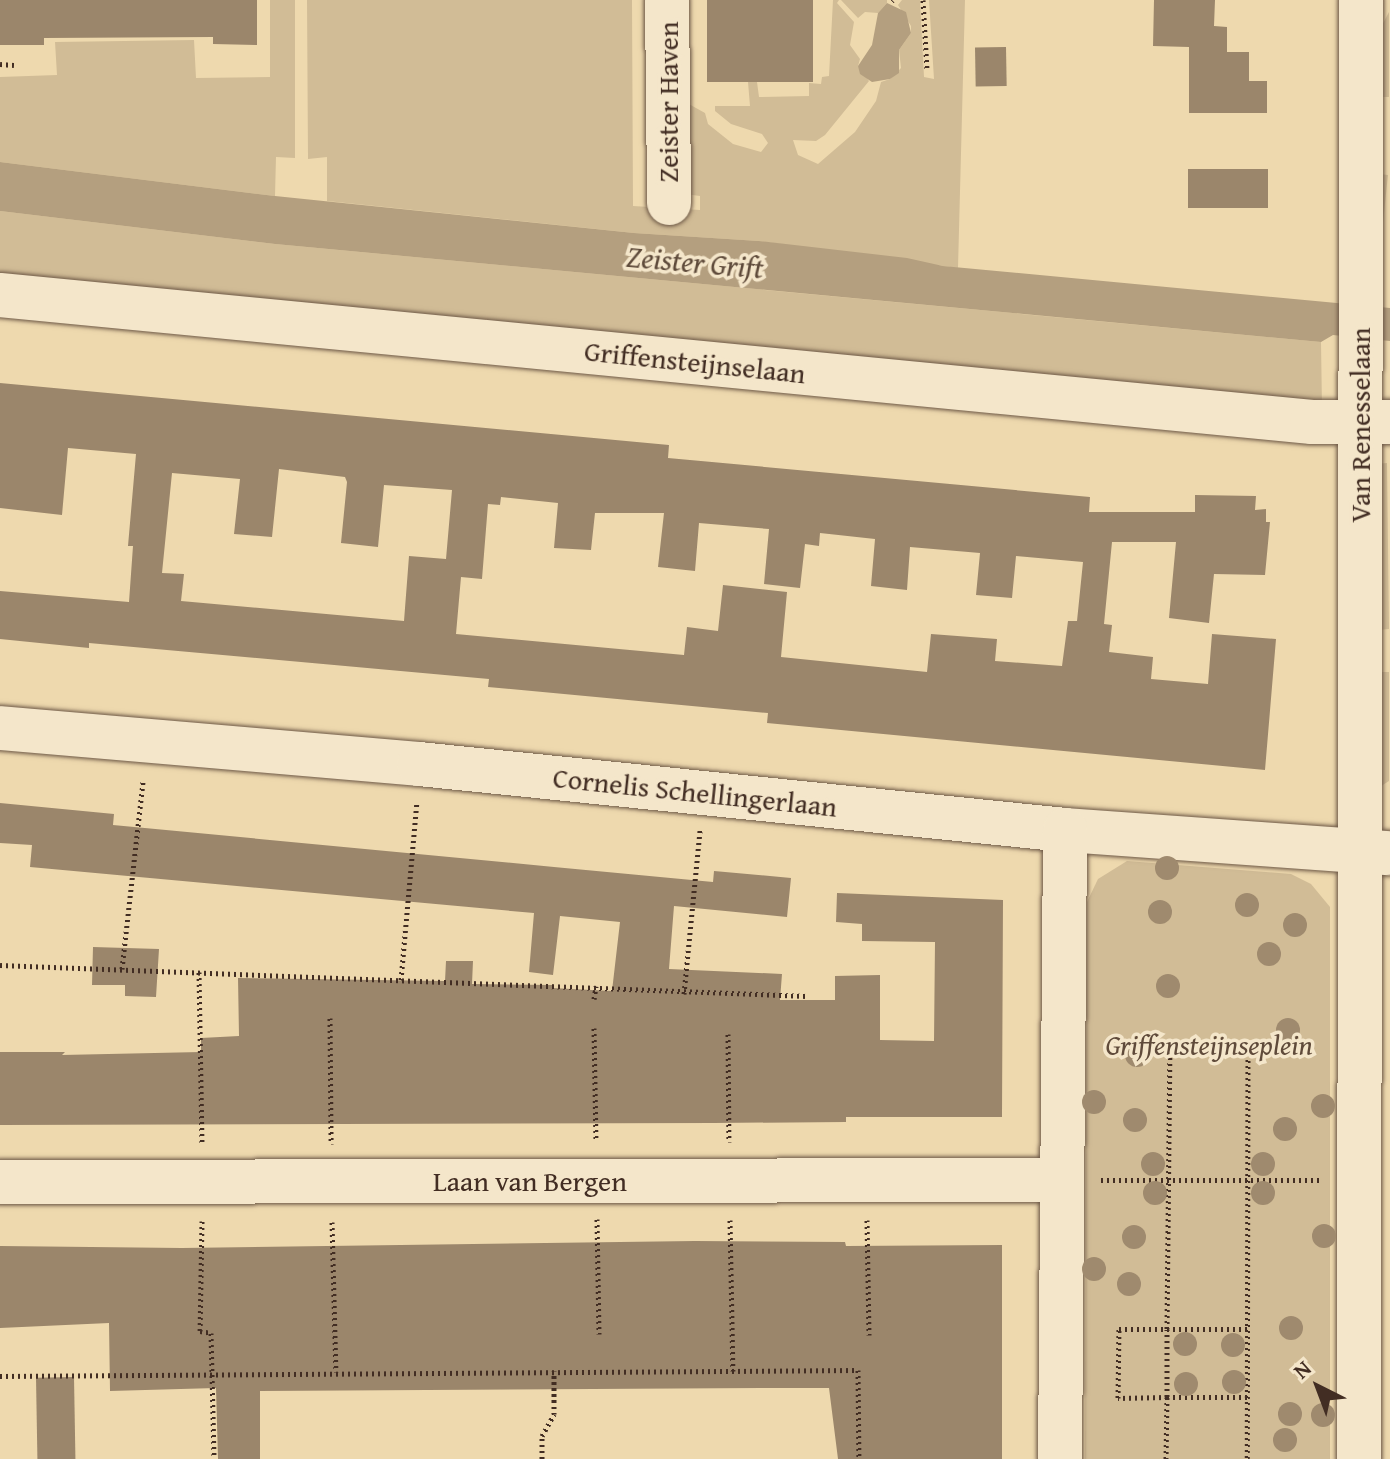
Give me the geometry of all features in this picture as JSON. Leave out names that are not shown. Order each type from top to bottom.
[{"type":"street","name":"Zeister Haven","points":[[667,0],[669,203]]},
{"type":"street","name":"Van Renesselaan","points":[[1361,0],[1361,369],[1375,420],[1375,852]]},
{"type":"street","name":"Griffensteijnselaan","points":[[0,295],[1312,422],[1375,420]]},
{"type":"street","name":"Cornelis Schellingerlaan","points":[[0,728],[419,764],[1065,830],[1375,852]]},
{"type":"street","points":[[1060,1459],[1065,830]]},
{"type":"street","points":[[1359,1459],[1375,1366],[1358,1179],[1375,852]]},
{"type":"street","name":"Laan van Bergen","points":[[0,1182],[1060,1180]]},
{"type":"path","points":[[923,0],[927,69]]},
{"type":"path","points":[[0,64],[14,65]]},
{"type":"path","points":[[122,969],[147,740]]},
{"type":"path","points":[[401,980],[419,764]]},
{"type":"path","points":[[684,994],[702,793]]},
{"type":"path","points":[[0,965],[596,986],[684,994],[806,996]]},
{"type":"path","points":[[199,972],[202,1183],[200,1331],[211,1333],[214,1459]]},
{"type":"path","points":[[594,999],[596,986]]},
{"type":"path","points":[[729,1005],[730,994]]},
{"type":"path","points":[[330,1018],[336,1372]]},
{"type":"path","points":[[594,1028],[599,1334]]},
{"type":"path","points":[[728,1034],[733,1371]]},
{"type":"path","points":[[1166,1459],[1170,1048],[1248,1048],[1247,1459]]},
{"type":"path","points":[[1060,1180],[1358,1179]]},
{"type":"path","points":[[867,1181],[869,1335]]},
{"type":"path","points":[[1247,1329],[1119,1329],[1118,1398],[1248,1397]]},
{"type":"path","points":[[0,1376],[600,1369],[858,1370],[859,1459]]},
{"type":"path","points":[[542,1459],[542,1436],[554,1414],[554,1371]]},
{"type":"green space","points":[[270,0],[295,0],[295,158],[276,157],[275,196],[0,162],[0,77],[57,75],[55,42],[194,40],[196,78],[270,77]]},
{"type":"green space","points":[[307,0],[632,0],[633,206],[700,210],[700,196],[685,194],[687,103],[705,113],[708,124],[733,144],[761,152],[768,143],[762,134],[731,124],[715,111],[715,106],[750,106],[748,82],[757,82],[759,97],[809,96],[809,83],[821,84],[822,77],[829,76],[833,0],[839,0],[837,3],[854,22],[850,45],[860,59],[858,66],[869,81],[825,135],[816,141],[793,140],[798,155],[818,164],[855,132],[876,101],[881,82],[890,79],[901,68],[899,50],[911,33],[911,26],[898,5],[902,0],[920,0],[924,77],[934,79],[929,0],[965,0],[958,268],[759,241],[634,233],[327,201],[327,157],[308,159]]},
{"type":"green space","points":[[841,0],[887,0],[887,3],[878,13],[865,12],[858,18]]},
{"type":"green space","points":[[1389,12],[1389,97],[1377,97],[1379,31]]},
{"type":"green space","points":[[1379,174],[1388,175],[1374,308],[1365,307]]},
{"type":"green space","points":[[0,211],[275,244],[1321,342],[1322,408],[0,278]]},
{"type":"green space","points":[[1387,463],[1389,629],[1378,630],[1374,464]]},
{"type":"green space","points":[[1377,672],[1389,672],[1389,781],[1375,790]]},
{"type":"green space","name":"Griffensteijnseplein","points":[[1127,861],[1291,874],[1311,884],[1330,907],[1330,1459],[1085,1459],[1087,902],[1098,879]]},
{"type":"water","points":[[887,3],[906,12],[911,33],[899,50],[899,73],[890,79],[872,82],[860,74],[858,66],[872,45],[878,13]]},
{"type":"water","name":"Zeister Grift","points":[[0,162],[275,196],[634,233],[759,241],[907,258],[943,266],[1390,308],[1390,341],[1333,335],[1321,342],[275,244],[0,211]]},
{"type":"building","points":[[0,0],[257,0],[257,45],[213,44],[213,37],[44,38],[44,45],[0,45]]},
{"type":"building","points":[[707,0],[813,0],[813,82],[707,82]]},
{"type":"building","points":[[1154,0],[1215,0],[1214,26],[1227,27],[1227,52],[1249,52],[1249,81],[1267,81],[1267,113],[1189,113],[1189,47],[1153,46]]},
{"type":"building","points":[[1006,47],[1007,86],[976,87],[975,48]]},
{"type":"building","points":[[1188,169],[1268,169],[1268,208],[1188,208]]},
{"type":"building","points":[[0,383],[669,445],[668,458],[1090,497],[1089,512],[1195,512],[1195,495],[1256,496],[1255,510],[1266,509],[1266,522],[1270,522],[1265,575],[1214,574],[1209,623],[1169,618],[1176,542],[1112,542],[1104,624],[1112,625],[1109,652],[1153,657],[1151,679],[1208,684],[1212,634],[1276,639],[1265,770],[767,723],[768,713],[488,687],[489,679],[89,643],[89,648],[0,639],[0,591],[129,602],[133,546],[128,546],[136,454],[68,448],[62,515],[0,508]],"holes":[[[279,469],[345,477],[341,543],[378,547],[384,485],[452,490],[446,559],[409,556],[404,621],[181,601],[184,574],[162,573],[172,473],[240,479],[234,534],[272,537]],[[501,497],[558,503],[554,548],[591,550],[595,513],[664,513],[658,567],[695,571],[699,523],[769,529],[764,584],[800,588],[805,544],[819,546],[820,533],[875,539],[871,586],[907,590],[910,547],[980,553],[976,595],[1012,598],[1016,556],[1083,562],[1077,621],[1068,621],[1062,666],[995,661],[997,639],[931,634],[927,672],[781,657],[787,592],[723,585],[718,631],[687,627],[684,655],[456,634],[461,577],[482,579],[488,504],[500,505]]]},
{"type":"building","points":[[0,803],[114,814],[113,825],[554,867],[713,882],[714,871],[791,878],[787,917],[674,906],[669,969],[782,974],[780,1000],[835,1000],[835,976],[880,975],[880,1040],[934,1041],[935,942],[862,941],[862,924],[836,922],[837,893],[1003,900],[1002,1117],[846,1117],[846,1122],[0,1125],[0,1052],[65,1052],[62,1055],[201,1052],[201,1038],[239,1036],[238,978],[445,981],[446,961],[473,961],[472,984],[552,985],[552,988],[612,991],[620,922],[560,916],[553,975],[529,972],[534,913],[30,867],[32,845],[0,843]]},
{"type":"building","points":[[93,947],[159,949],[156,997],[125,996],[125,985],[92,985]]},
{"type":"building","points":[[845,1242],[846,1246],[1002,1245],[1002,1459],[838,1459],[829,1388],[761,1388],[260,1391],[260,1459],[218,1459],[216,1388],[110,1391],[109,1323],[0,1328],[0,1246],[182,1248]]},
{"type":"building","points":[[74,1377],[75,1459],[37,1459],[36,1378]]}]
